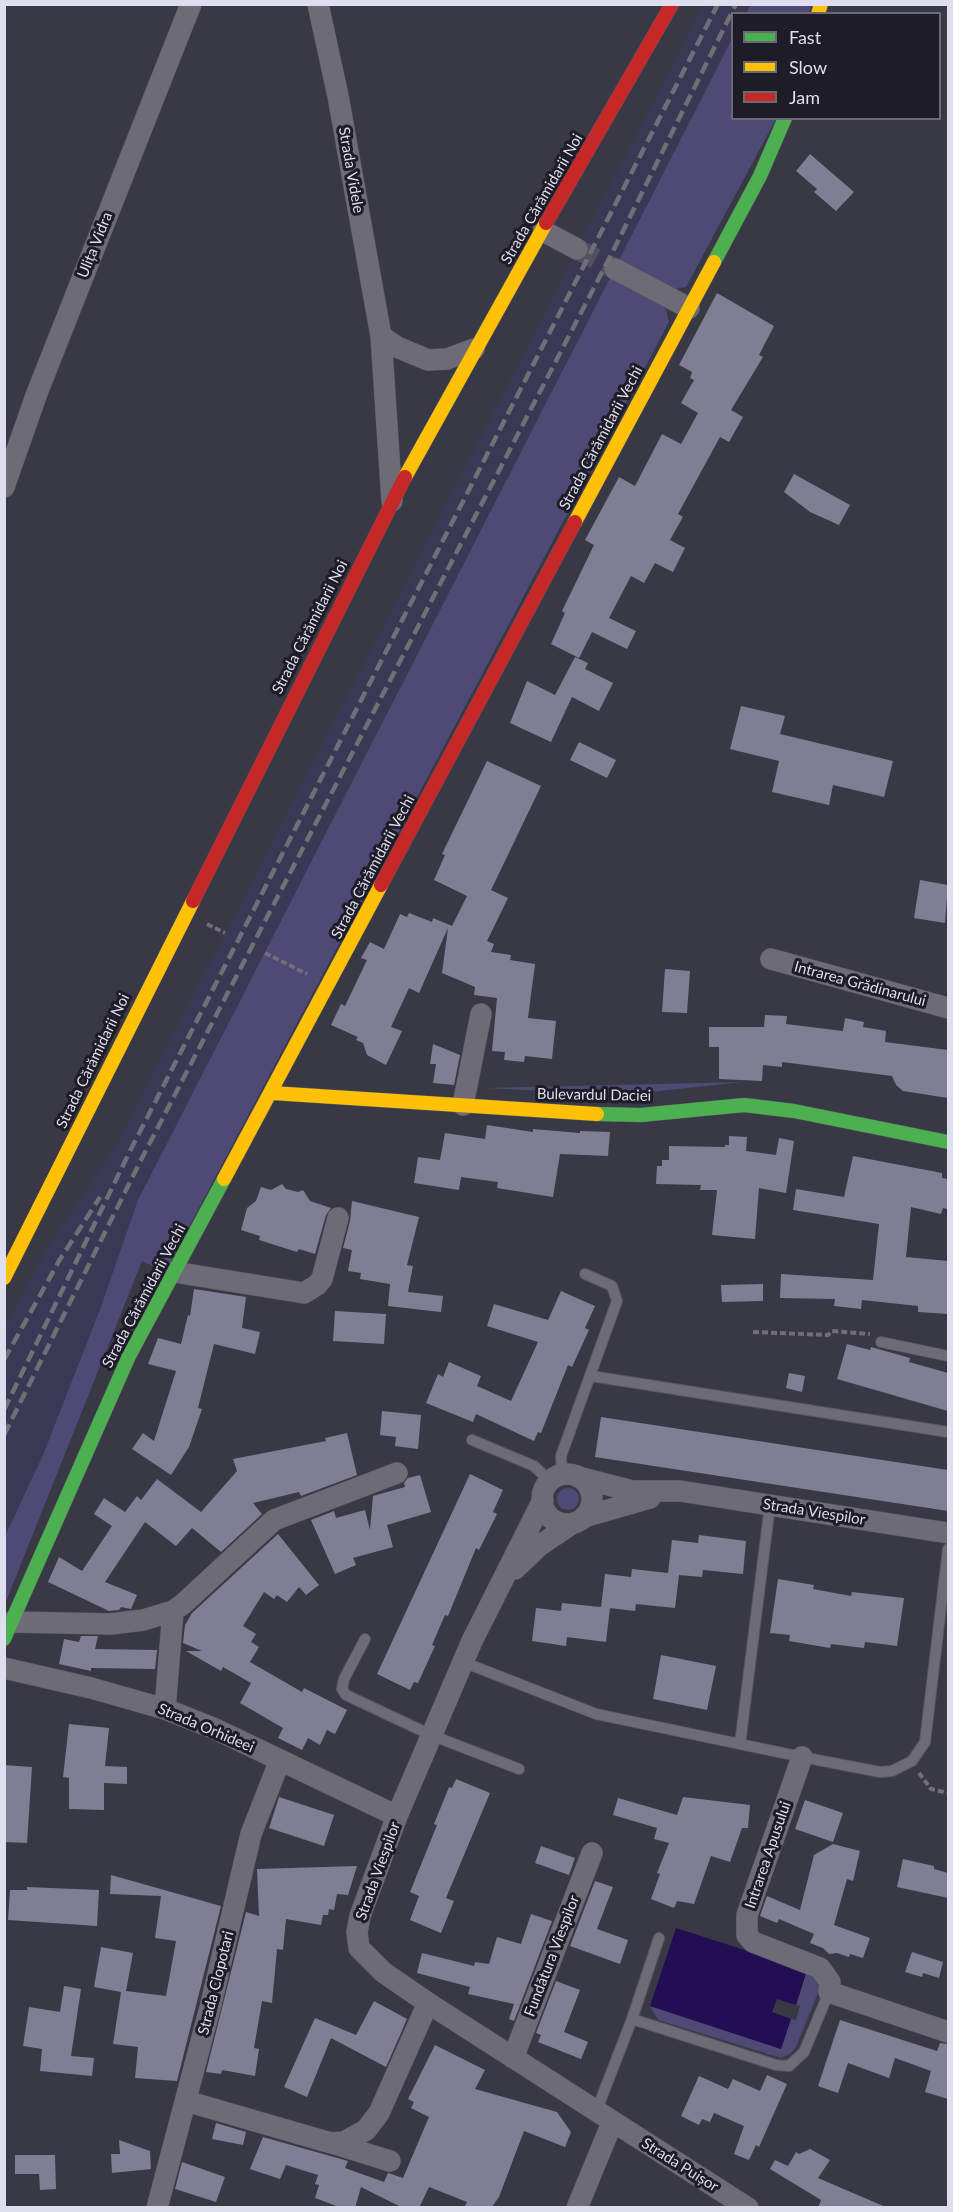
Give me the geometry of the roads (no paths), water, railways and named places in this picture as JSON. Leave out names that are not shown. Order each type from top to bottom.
[{"type":"street","name":"Ulița Vidra","points":[[4,487],[36,393],[191,4]]},
{"type":"street","name":"Strada Videle","points":[[318,4],[338,96],[381,336],[392,501]]},
{"type":"street","name":"Strada Cărămidarii Noi","points":[[4,1278],[392,501],[474,349],[672,4]]},
{"type":"street","name":"Strada Cărămidarii Vechi","points":[[8,1630],[129,1356],[272,1093],[760,176],[784,120]]},
{"type":"street","points":[[543,231],[578,249]]},
{"type":"street","points":[[615,269],[689,308]]},
{"type":"street","points":[[381,336],[397,347],[428,360],[447,359],[474,349]]},
{"type":"street","name":"Intrarea Grădinarului","points":[[771,959],[948,1008]]},
{"type":"street","points":[[463,1105],[481,1014]]},
{"type":"street","name":"Bulevardul Daciei","points":[[272,1093],[577,1114],[641,1115],[744,1105],[794,1111],[948,1142]]},
{"type":"street","points":[[174,1272],[304,1293],[318,1286],[322,1279],[338,1218]]},
{"type":"street","points":[[8,1630],[111,1624],[143,1620],[173,1611],[274,1520],[397,1473]]},
{"type":"street","points":[[558,1484],[588,1486],[592,1498],[589,1510],[579,1520],[560,1523],[547,1513],[558,1484]]},
{"type":"street","name":"Strada Viespilor","points":[[604,2118],[383,1972],[359,1948],[357,1932],[360,1916],[397,1816],[463,1662],[504,1580],[558,1484],[632,1491],[680,1491],[948,1533]]},
{"type":"street","name":"Strada Viespilor","points":[[504,1580],[538,1546],[579,1520],[617,1506],[680,1491]]},
{"type":"street","points":[[165,1709],[173,1611]]},
{"type":"street","name":"Strada Orhideei","points":[[4,1668],[91,1688],[165,1709],[280,1760],[397,1816]]},
{"type":"street","name":"Intrarea Apusului","points":[[802,1757],[746,1926],[747,1935],[753,1942],[820,1968],[830,1982],[828,1992]]},
{"type":"street","name":"Strada Clopotari","points":[[157,2208],[186,2101],[251,1833],[280,1760]]},
{"type":"street","name":"Fundătura Viespilor","points":[[513,2058],[592,1853]]},
{"type":"street","points":[[828,1992],[948,2032]]},
{"type":"street","points":[[331,2143],[345,2142],[357,2137],[373,2123],[428,2003]]},
{"type":"street","points":[[186,2101],[390,2161]]},
{"type":"street","points":[[577,2208],[604,2118]]},
{"type":"street","name":"Strada Puișor","points":[[604,2118],[748,2208]]},
{"type":"lane","points":[[558,1484],[561,1456],[617,1301],[612,1286],[585,1274]]},
{"type":"lane","points":[[880,1339],[948,1356]]},
{"type":"lane","points":[[591,1376],[948,1432]]},
{"type":"lane","points":[[472,1440],[534,1466],[558,1484]]},
{"type":"lane","points":[[740,1744],[770,1506]]},
{"type":"lane","points":[[463,1662],[596,1714],[880,1772],[903,1767],[918,1755],[925,1742],[948,1549]]},
{"type":"lane","points":[[365,1640],[344,1680],[342,1689],[346,1695],[431,1735],[519,1768]]},
{"type":"lane","points":[[604,2118],[632,2019],[659,1938]]},
{"type":"lane","points":[[632,2019],[776,2065],[789,2066],[804,2052],[828,1992]]},
{"type":"tunnel","points":[[577,249],[615,269]]},
{"type":"railway","points":[[4,1410],[129,1153],[718,4]]},
{"type":"railway","points":[[732,12],[736,4]]},
{"type":"railway","points":[[4,1435],[142,1158],[612,253],[731,14]]},
{"type":"railway","points":[[4,1360],[59,1261],[100,1197]]}]
